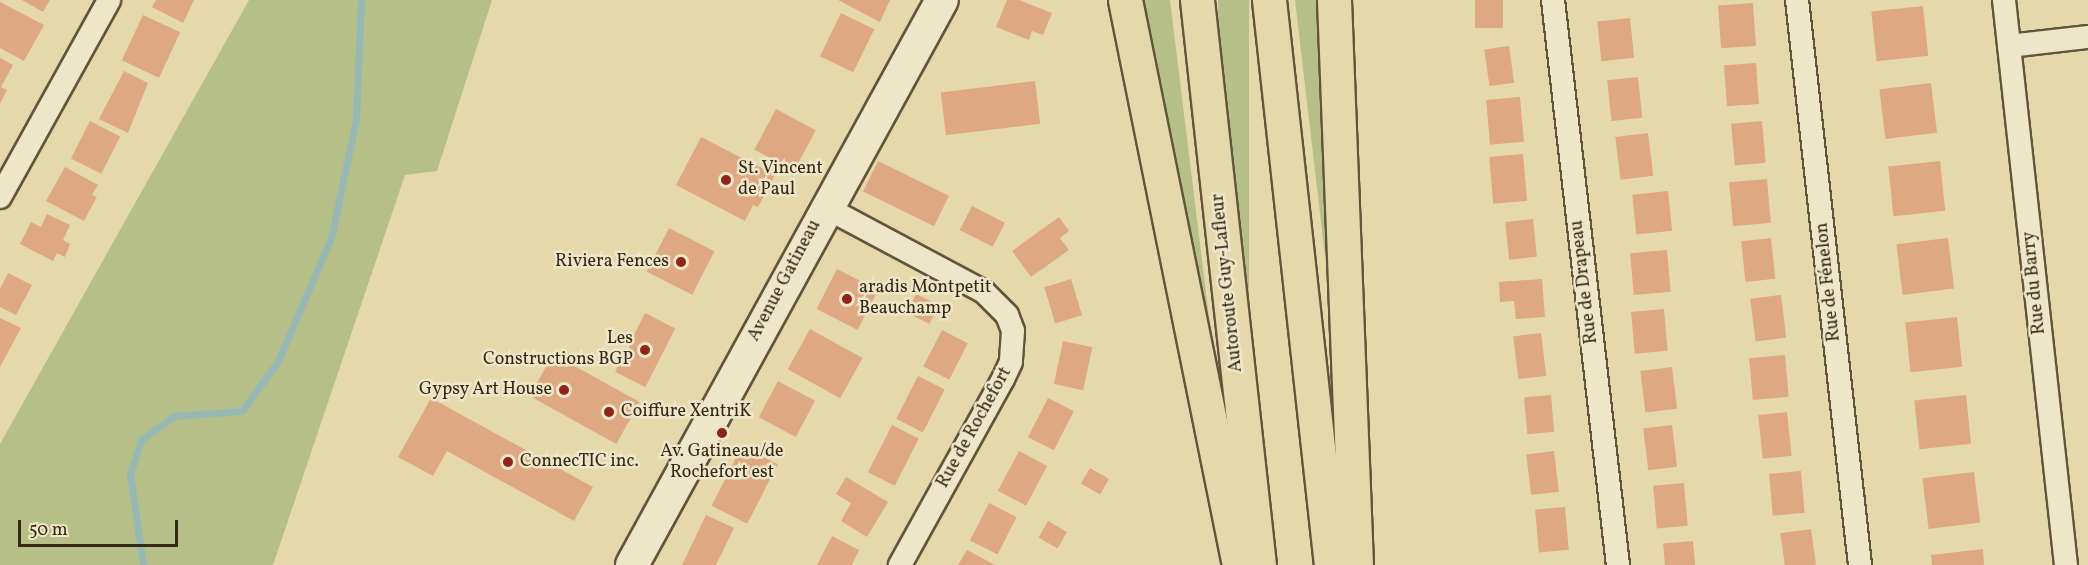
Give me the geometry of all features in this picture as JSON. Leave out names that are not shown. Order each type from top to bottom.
[{"type":"highway","points":[[1125,0],[1239,565]]},
{"type":"highway","name":"Autoroute Guy-Lafleur","points":[[1197,0],[1259,565]]},
{"type":"highway","points":[[1269,0],[1331,565]]},
{"type":"highway","points":[[1334,0],[1356,565]]},
{"type":"street","points":[[0,197],[109,0]]},
{"type":"street","name":"Avenue Gatineau","points":[[632,565],[825,207],[942,0]]},
{"type":"street","name":"Rue de Drapeau","points":[[1552,0],[1618,565]]},
{"type":"street","name":"Rue de Fénelon","points":[[1797,0],[1860,565]]},
{"type":"street","name":"Rue du Barry","points":[[2004,0],[2066,565]]},
{"type":"street","points":[[2008,46],[2088,37]]},
{"type":"street","name":"Rue de Rochefort","points":[[825,207],[984,292],[1007,315],[1013,332],[1011,362],[1003,379],[900,565]]},
{"type":"green space","points":[[249,0],[492,0],[437,171],[405,175],[273,565],[0,565],[0,444]]},
{"type":"green space","points":[[1137,0],[1170,0],[1216,374]]},
{"type":"green space","points":[[1218,0],[1249,0],[1249,370],[1218,370]]},
{"type":"green space","points":[[1295,0],[1323,0],[1336,272],[1327,273]]},
{"type":"building","points":[[22,0],[50,0],[43,12]]},
{"type":"building","points":[[156,0],[194,0],[183,23],[152,7]]},
{"type":"building","points":[[838,0],[890,0],[880,22]]},
{"type":"building","points":[[1007,0],[1019,0],[1052,13],[1043,35],[1032,31],[1029,40],[996,27]]},
{"type":"building","points":[[1475,0],[1503,0],[1503,28],[1475,28]]},
{"type":"building","points":[[0,2],[44,25],[24,61],[0,48]]},
{"type":"building","points":[[1753,3],[1756,46],[1721,48],[1718,5]]},
{"type":"building","points":[[1923,6],[1928,56],[1877,61],[1871,11]]},
{"type":"building","points":[[841,13],[874,29],[853,72],[820,56]]},
{"type":"building","points":[[143,15],[180,32],[159,78],[122,60]]},
{"type":"building","points":[[1630,18],[1634,58],[1601,61],[1597,21]]},
{"type":"building","points":[[1509,46],[1514,83],[1489,86],[1484,49]]},
{"type":"building","points":[[0,58],[13,65],[1,87],[7,90],[0,104]]},
{"type":"building","points":[[1756,63],[1759,104],[1727,106],[1724,65]]},
{"type":"building","points":[[124,71],[148,83],[128,133],[99,119]]},
{"type":"building","points":[[1638,77],[1642,118],[1611,121],[1607,80]]},
{"type":"building","points":[[1035,81],[1040,124],[946,135],[941,93]]},
{"type":"building","points":[[1931,83],[1937,133],[1885,139],[1879,89]]},
{"type":"building","points":[[1520,97],[1524,142],[1490,145],[1486,100]]},
{"type":"building","points":[[776,109],[816,130],[794,171],[754,150]]},
{"type":"building","points":[[90,121],[120,136],[101,174],[71,158]]},
{"type":"building","points":[[1762,121],[1766,163],[1735,166],[1731,124]]},
{"type":"building","points":[[1648,133],[1653,176],[1620,180],[1615,137]]},
{"type":"building","name":"St. Vincent de Paul","points":[[701,137],[775,175],[758,207],[753,205],[745,221],[676,185]]},
{"type":"building","points":[[1523,154],[1527,201],[1493,204],[1489,157]]},
{"type":"building","points":[[878,161],[949,196],[934,226],[863,192]]},
{"type":"building","points":[[1940,161],[1945,211],[1894,216],[1888,166]]},
{"type":"building","points":[[65,167],[98,185],[92,195],[97,197],[84,221],[46,201]]},
{"type":"building","points":[[1767,179],[1771,223],[1733,226],[1729,182]]},
{"type":"building","points":[[1668,191],[1672,231],[1636,235],[1632,195]]},
{"type":"building","points":[[972,206],[1005,223],[993,247],[960,230]]},
{"type":"building","points":[[47,214],[70,225],[63,240],[70,244],[65,257],[57,253],[53,261],[20,244],[31,222],[41,227]]},
{"type":"building","points":[[1059,217],[1069,231],[1060,238],[1069,250],[1031,277],[1012,251]]},
{"type":"building","points":[[1533,219],[1537,257],[1509,260],[1505,222]]},
{"type":"building","name":"Riviera Fences","points":[[669,228],[714,251],[692,295],[647,272]]},
{"type":"building","points":[[1771,238],[1775,279],[1745,282],[1741,241]]},
{"type":"building","points":[[1948,238],[1954,289],[1903,295],[1896,244]]},
{"type":"building","points":[[1667,250],[1671,292],[1634,295],[1630,253]]},
{"type":"building","name":"aradis Montpetit Beauchamp","points":[[837,269],[878,290],[858,330],[817,309]]},
{"type":"building","points":[[8,273],[32,285],[16,315],[0,307],[0,289]]},
{"type":"building","points":[[1071,279],[1082,315],[1055,324],[1044,287]]},
{"type":"building","points":[[1542,279],[1545,317],[1516,319],[1514,301],[1500,302],[1499,282]]},
{"type":"building","points":[[916,294],[938,305],[929,324],[907,313]]},
{"type":"building","points":[[1781,295],[1786,338],[1755,341],[1750,299]]},
{"type":"building","points":[[1664,309],[1668,351],[1635,354],[1631,312]]},
{"type":"building","name":"Les Constructions BGP","points":[[645,313],[675,328],[645,387],[615,372]]},
{"type":"building","points":[[1957,317],[1962,367],[1911,372],[1905,322]]},
{"type":"building","points":[[0,318],[21,328],[0,367]]},
{"type":"building","points":[[810,329],[862,358],[840,398],[788,369]]},
{"type":"building","points":[[942,330],[968,343],[949,380],[923,367]]},
{"type":"building","points":[[1541,333],[1546,376],[1518,379],[1513,336]]},
{"type":"building","points":[[1063,341],[1092,347],[1083,390],[1054,384]]},
{"type":"building","points":[[553,354],[640,402],[616,444],[530,396]]},
{"type":"building","points":[[1785,355],[1789,397],[1753,400],[1749,358]]},
{"type":"building","points":[[1672,367],[1677,409],[1645,413],[1640,371]]},
{"type":"building","points":[[918,376],[945,390],[923,432],[896,419]]},
{"type":"building","points":[[778,381],[815,401],[796,437],[759,417]]},
{"type":"building","points":[[1551,395],[1554,432],[1527,434],[1524,397]]},
{"type":"building","points":[[1966,395],[1971,444],[1919,449],[1914,400]]},
{"type":"building","points":[[431,398],[593,487],[574,521],[447,451],[433,476],[398,457]]},
{"type":"building","points":[[1048,398],[1074,411],[1054,450],[1028,437]]},
{"type":"building","points":[[1787,412],[1792,456],[1763,459],[1758,415]]},
{"type":"building","points":[[892,425],[919,439],[895,486],[868,472]]},
{"type":"building","points":[[1672,425],[1677,467],[1648,470],[1643,429]]},
{"type":"building","points":[[742,446],[778,464],[747,524],[712,506]]},
{"type":"building","points":[[1019,451],[1047,466],[1026,506],[998,491]]},
{"type":"building","points":[[1554,451],[1559,492],[1531,495],[1526,454]]},
{"type":"building","points":[[1090,468],[1109,479],[1100,495],[1081,484]]},
{"type":"building","points":[[1801,471],[1805,513],[1773,516],[1769,474]]},
{"type":"building","points":[[1974,472],[1980,523],[1929,529],[1922,478]]},
{"type":"building","points":[[846,477],[888,502],[867,537],[841,521],[851,503],[836,494]]},
{"type":"building","points":[[1684,483],[1688,526],[1657,529],[1653,486]]},
{"type":"building","points":[[989,503],[1017,517],[998,554],[970,540]]},
{"type":"building","points":[[1565,507],[1569,550],[1539,552],[1535,510]]},
{"type":"building","points":[[706,515],[734,528],[716,565],[682,565]]},
{"type":"building","points":[[1048,521],[1067,532],[1058,548],[1038,537]]},
{"type":"building","points":[[1811,529],[1816,565],[1785,565],[1780,533]]},
{"type":"building","points":[[832,536],[859,550],[852,565],[817,565]]},
{"type":"building","points":[[1693,541],[1695,565],[1665,565],[1663,544]]},
{"type":"building","points":[[1983,549],[1984,565],[1932,565],[1931,555]]},
{"type":"building","points":[[967,550],[995,565],[958,565]]},
{"type":"waterway","points":[[143,565],[130,474],[141,440],[174,416],[242,411],[278,361],[331,238],[356,119],[361,0]]},
{"type":"place","name":"St. Vincent de Paul","points":[[726,180]]},
{"type":"place","name":"Riviera Fences","points":[[681,262]]},
{"type":"place","name":"aradis Montpetit Beauchamp","points":[[847,299]]},
{"type":"place","name":"Les Constructions BGP","points":[[645,350]]},
{"type":"place","name":"Gypsy Art House","points":[[564,390]]},
{"type":"place","name":"Coiffure XentriK","points":[[609,412]]},
{"type":"place","name":"Av. Gatineau/de Rochefort est","points":[[722,433]]},
{"type":"place","name":"ConnecTIC inc.","points":[[508,462]]}]
